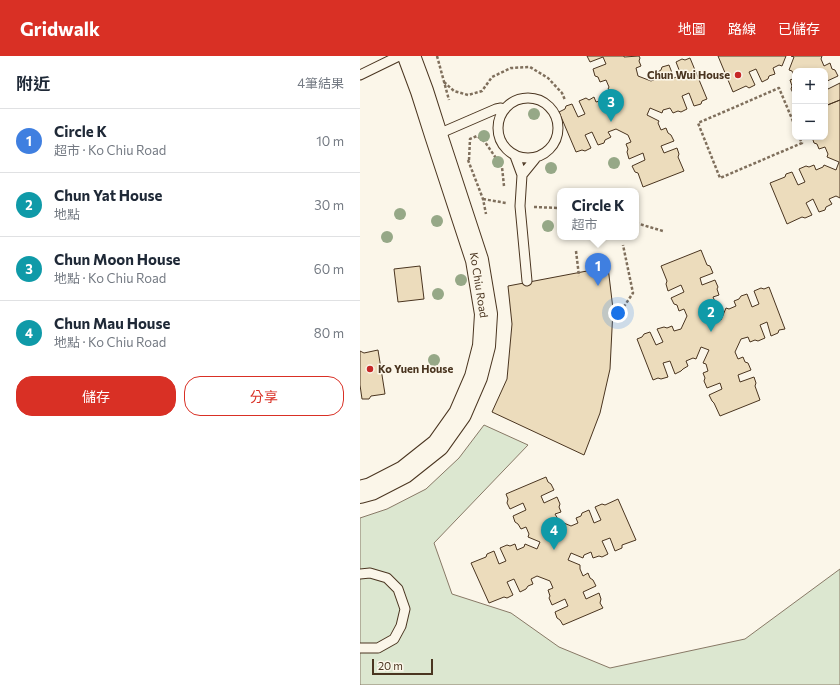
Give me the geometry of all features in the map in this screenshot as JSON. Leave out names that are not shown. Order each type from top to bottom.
[{"type":"main road","name":"Ko Chiu Road","points":[[360,492],[371,489],[404,472],[438,445],[460,414],[476,377],[484,346],[486,314],[477,260],[422,91],[409,56]]},
{"type":"lane","points":[[360,75],[399,56]]},
{"type":"lane","points":[[527,98],[537,99],[546,104],[553,111],[558,120],[559,130],[557,140],[548,152],[534,159],[524,159],[515,156],[506,150],[501,142],[498,132],[498,122],[502,112],[508,105],[517,100],[527,98]]},
{"type":"lane","points":[[436,135],[496,109],[505,109]]},
{"type":"lane","points":[[515,156],[522,176],[520,206],[527,281]]},
{"type":"lane","points":[[522,176],[534,159]]},
{"type":"lane","points":[[360,574],[370,573],[387,578],[398,589],[405,609],[401,626],[394,639],[378,648],[360,648]]},
{"type":"path","points":[[444,82],[454,91],[468,95],[482,91],[492,76],[511,68],[530,67],[548,78],[562,93],[565,100]]},
{"type":"path","points":[[792,119],[779,88],[698,123],[720,178],[802,143],[800,140]]},
{"type":"path","points":[[469,160],[470,139],[477,136],[485,142],[502,167],[504,186]]},
{"type":"path","points":[[639,224],[663,231]]},
{"type":"path","points":[[621,311],[633,293],[623,245]]},
{"type":"path","points":[[576,251],[579,276]]},
{"type":"green space","points":[[484,425],[528,445],[434,543],[452,594],[511,613],[559,647],[610,668],[745,639],[840,569],[840,685],[360,685],[360,518],[387,509],[426,489],[459,458]]},
{"type":"building","points":[[587,56],[639,56],[641,66],[636,68],[638,76],[651,81],[658,78],[656,73],[661,70],[662,67],[669,65],[674,78],[681,75],[676,62],[682,59],[685,60],[690,58],[707,99],[702,101],[701,104],[694,106],[689,93],[682,96],[687,109],[681,112],[678,111],[673,113],[670,108],[663,110],[662,113],[650,108],[647,115],[659,121],[658,123],[661,130],[666,128],[668,133],[671,135],[674,141],[661,146],[664,153],[677,148],[679,154],[678,157],[684,171],[643,187],[638,173],[635,172],[632,166],[645,160],[643,153],[629,159],[626,144],[631,142],[628,135],[616,129],[608,132],[611,137],[605,140],[604,143],[598,145],[592,132],[585,135],[591,148],[585,151],[582,150],[576,152],[559,112],[565,109],[566,106],[572,104],[578,117],[585,114],[579,101],[586,98],[589,100],[594,97],[596,102],[603,100],[604,97],[617,102],[620,95],[608,89],[609,87],[606,80],[600,82],[598,77],[595,76],[593,69],[606,64],[603,57],[590,62]]},
{"type":"building","name":"Chun Wui House","points":[[718,56],[786,56],[782,66],[779,65],[773,68],[775,74],[769,76],[768,79],[762,82],[756,69],[749,72],[755,85],[749,88],[746,86],[733,92]]},
{"type":"building","points":[[791,56],[822,56],[821,59],[824,66],[830,63],[832,69],[835,70],[838,76],[828,81],[828,68],[792,68],[792,71],[789,70],[794,57]]},
{"type":"building","points":[[840,83],[840,100],[828,105],[828,89]]},
{"type":"building","points":[[840,100],[840,198],[836,196],[829,199],[832,204],[826,207],[825,210],[819,212],[813,199],[806,203],[812,215],[805,218],[802,217],[787,224],[770,183],[785,177],[786,174],[792,172],[798,185],[805,182],[799,169],[806,166],[809,167],[814,165],[816,170],[824,165],[836,170],[839,162],[827,157],[828,154],[825,147],[819,149],[813,140],[828,140],[828,105]]},
{"type":"building","points":[[701,250],[707,265],[710,266],[713,273],[700,278],[702,285],[715,280],[718,287],[717,289],[719,295],[713,297],[718,305],[713,317],[721,320],[726,308],[729,309],[736,306],[734,301],[747,294],[752,307],[759,304],[754,291],[769,287],[785,329],[779,330],[778,333],[771,336],[767,322],[760,325],[765,338],[750,342],[748,337],[741,339],[735,352],[738,359],[743,357],[751,370],[738,375],[740,382],[754,377],[756,383],[755,386],[760,400],[720,416],[709,395],[722,389],[720,383],[707,388],[704,381],[705,378],[703,373],[708,371],[706,364],[703,363],[709,350],[701,347],[696,359],[693,358],[686,361],[688,366],[675,374],[670,361],[663,363],[668,377],[653,380],[637,339],[650,332],[656,345],[663,342],[657,329],[672,326],[674,331],[681,329],[687,316],[684,309],[679,311],[677,305],[674,304],[671,298],[684,292],[681,285],[668,291],[666,284],[667,281],[661,266]]},
{"type":"building","points":[[420,266],[424,299],[398,302],[394,269]]},
{"type":"building","points":[[608,267],[613,309],[610,369],[600,413],[584,455],[492,412],[507,379],[512,324],[508,286]]},
{"type":"building","name":"Ko Yuen House","points":[[378,350],[385,394],[371,396],[369,399],[362,399],[360,385],[360,351],[364,353]]},
{"type":"building","points":[[546,477],[554,490],[541,496],[544,503],[557,497],[561,512],[555,514],[559,521],[571,526],[578,523],[576,518],[589,510],[594,523],[601,520],[595,507],[602,504],[605,505],[618,499],[636,540],[622,545],[622,548],[615,551],[610,538],[602,541],[608,554],[602,557],[599,556],[593,558],[591,552],[584,555],[583,558],[571,553],[568,560],[580,565],[583,576],[588,573],[596,586],[583,592],[586,599],[599,593],[601,599],[600,603],[603,608],[563,625],[557,618],[555,612],[568,606],[565,599],[552,605],[548,590],[553,588],[550,581],[537,576],[531,579],[533,584],[520,592],[514,579],[507,582],[513,595],[489,603],[471,563],[486,557],[487,554],[494,551],[499,564],[506,561],[500,548],[507,545],[510,546],[515,544],[517,550],[524,547],[525,544],[537,549],[540,542],[528,537],[529,534],[526,527],[521,529],[515,522],[513,516],[526,510],[523,503],[510,509],[507,503],[508,499],[506,494]]},
{"type":"place","name":"Chun Wui House","points":[[738,75]]},
{"type":"place","name":"Chun Moon House","points":[[611,122]]},
{"type":"place","name":"Circle K","points":[[598,286]]},
{"type":"place","name":"Chun Yat House","points":[[711,332]]},
{"type":"place","name":"Ko Yuen House","points":[[370,369]]},
{"type":"place","name":"Chun Mau House","points":[[554,550]]}]
